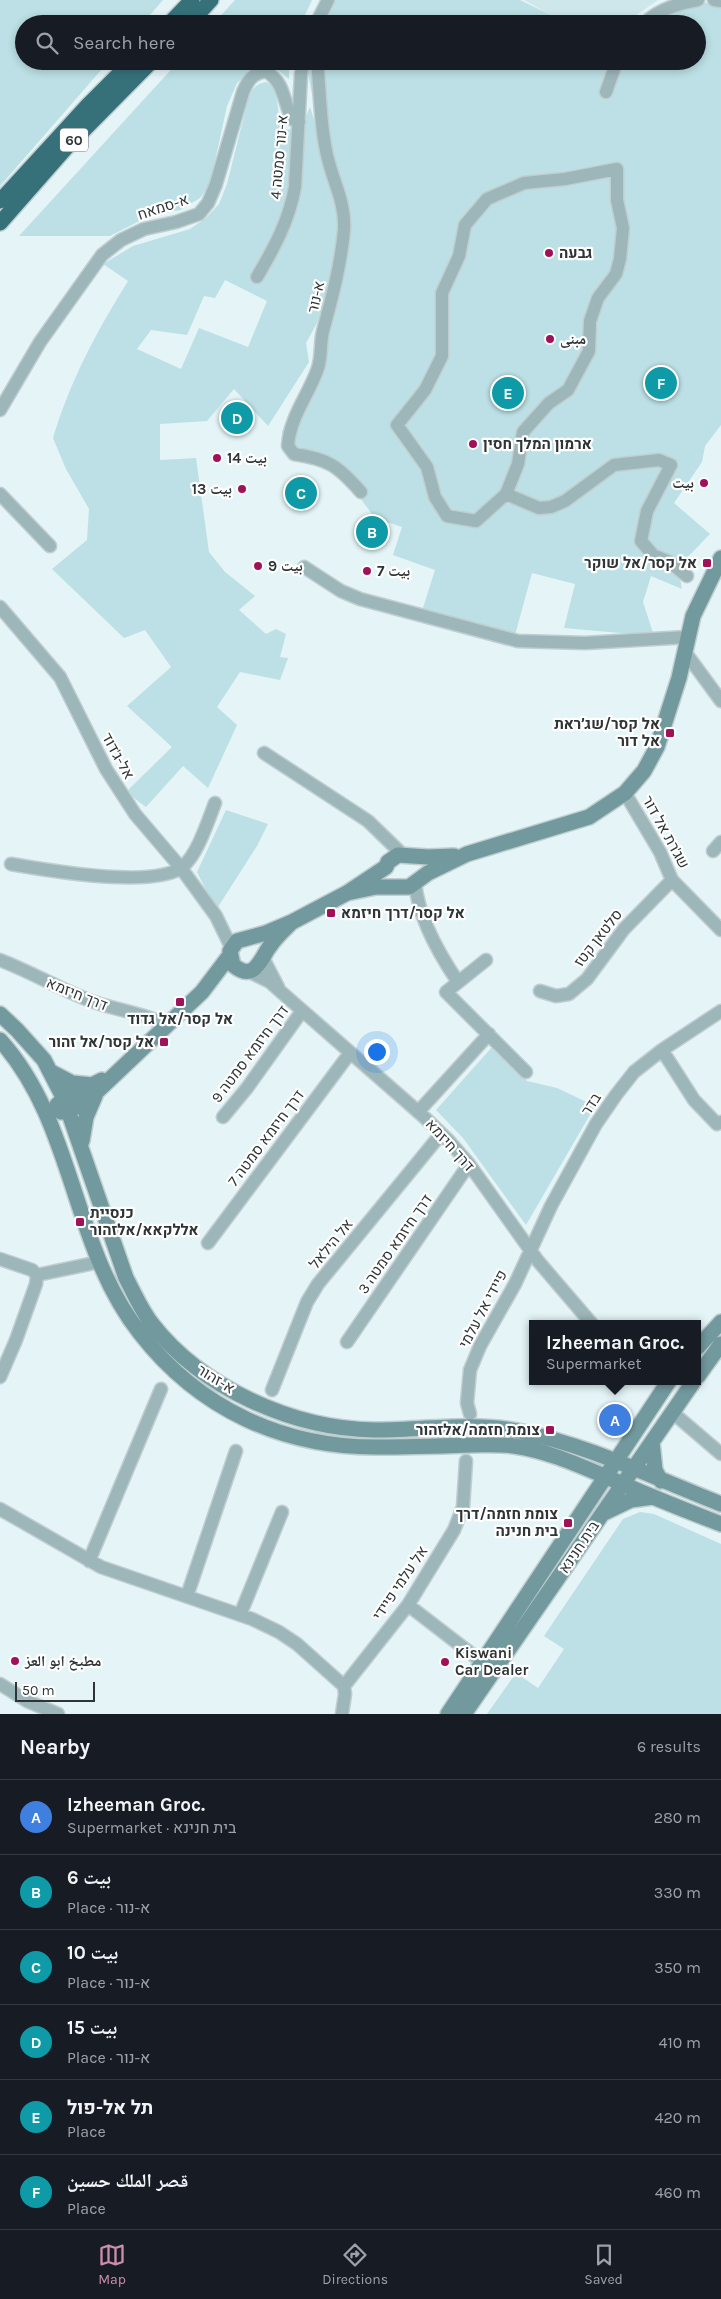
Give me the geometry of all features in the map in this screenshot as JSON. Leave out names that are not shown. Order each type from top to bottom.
[{"type":"highway","points":[[178,15],[192,0]]},
{"type":"highway","points":[[197,15],[211,0]]},
{"type":"highway","name":"60","points":[[0,201],[123,70]]},
{"type":"highway","name":"60","points":[[0,223],[65,149],[143,70]]},
{"type":"main road","points":[[347,893],[408,887],[442,866],[467,854],[589,817],[625,792],[644,771],[658,747],[670,712],[693,616],[721,558]]},
{"type":"main road","points":[[202,992],[237,941],[292,922],[347,893],[387,864],[392,858],[467,854]]},
{"type":"main road","points":[[406,856],[414,859],[419,869],[416,881]]},
{"type":"main road","points":[[387,864],[386,878],[397,887]]},
{"type":"main road","points":[[47,1114],[67,1105],[87,1101],[95,1089],[167,1026],[202,992],[222,979],[258,967],[263,957],[292,922]]},
{"type":"main road","points":[[248,938],[261,946],[263,957]]},
{"type":"main road","points":[[230,951],[233,965],[245,971]]},
{"type":"main road","name":"א-זהור","points":[[0,1014],[44,1060],[67,1105],[123,1269],[137,1299],[151,1323],[167,1341],[178,1353],[208,1377],[228,1389],[276,1410],[334,1426],[375,1430],[480,1428],[516,1430],[584,1449],[721,1504]]},
{"type":"main road","name":"א-זהור","points":[[0,1040],[18,1060],[37,1090],[99,1262],[119,1302],[139,1332],[168,1366],[211,1401],[254,1422],[305,1441],[343,1446],[508,1446],[537,1450],[721,1524]]},
{"type":"main road","points":[[50,1072],[72,1083],[95,1089]]},
{"type":"main road","points":[[82,1145],[86,1117],[95,1089]]},
{"type":"main road","points":[[701,1344],[721,1322]]},
{"type":"main road","points":[[701,1372],[721,1344]]},
{"type":"main road","name":"בית חנינא","points":[[448,1714],[632,1436],[663,1385]]},
{"type":"main road","name":"בית חנינא","points":[[464,1714],[691,1385]]},
{"type":"main road","points":[[584,1449],[612,1445],[632,1436]]},
{"type":"main road","points":[[652,1442],[655,1470],[661,1481]]},
{"type":"main road","points":[[572,1463],[583,1476],[587,1493],[586,1505]]},
{"type":"main road","points":[[601,1515],[623,1503],[653,1497]]},
{"type":"street","points":[[320,15],[328,0]]},
{"type":"street","points":[[656,15],[671,7],[698,0]]},
{"type":"street","points":[[714,0],[721,1]]},
{"type":"street","name":"א-נור סמטה 4","points":[[257,277],[280,238],[292,204],[295,187],[303,70]]},
{"type":"street","name":"א-נור","points":[[318,70],[325,145],[341,197],[344,214],[344,232],[332,303],[322,340],[319,367],[293,420],[288,446],[294,454],[324,460],[334,465],[361,492]]},
{"type":"street","points":[[606,92],[614,70]]},
{"type":"street","name":"א-סמאח","points":[[0,410],[40,342],[102,255],[121,240],[144,229],[176,222],[199,214],[208,203],[216,184],[243,92],[249,79],[260,72],[266,71],[274,76],[281,85],[292,119],[299,122]]},
{"type":"street","points":[[617,169],[617,200],[623,228],[616,274],[598,298],[590,321],[589,351],[568,390],[549,403],[523,432],[518,464],[506,494],[476,520],[447,516],[435,497],[427,467],[397,425],[425,390],[442,356],[442,293],[459,256],[465,225],[487,199],[524,183],[565,179],[617,169]]},
{"type":"street","points":[[506,494],[539,508],[551,507],[565,500],[614,465],[659,460],[671,465],[647,511],[641,541],[653,555],[670,562],[687,576]]},
{"type":"street","points":[[0,494],[50,546]]},
{"type":"street","points":[[304,567],[341,591],[360,599],[518,640],[686,644],[721,701]]},
{"type":"street","name":"אל-ג'דוד","points":[[0,607],[60,677],[111,778],[135,814],[181,868],[216,916],[230,951]]},
{"type":"street","points":[[264,753],[377,828],[406,856]]},
{"type":"street","name":"שג'רת אל דור","points":[[625,792],[660,852],[672,880],[720,928]]},
{"type":"street","points":[[11,864],[60,873],[139,877],[155,876],[181,868],[191,856],[216,803]]},
{"type":"street","points":[[377,828],[384,841],[387,864]]},
{"type":"street","name":"סלטאן קטז","points":[[540,991],[556,996],[569,994],[587,979],[624,929],[672,880]]},
{"type":"street","points":[[416,881],[422,914],[442,956],[458,982]]},
{"type":"street","points":[[397,887],[422,914]]},
{"type":"street","name":"אל-ג'דוד","points":[[216,916],[248,938]]},
{"type":"street","name":"דרך חיזמא","points":[[263,957],[280,991]]},
{"type":"street","name":"דרך חיזמא","points":[[0,960],[90,1001],[116,1010],[154,1019],[167,1026]]},
{"type":"street","points":[[486,960],[446,992],[526,1072]]},
{"type":"street","name":"דרך חיזמא","points":[[245,971],[270,982],[441,1134],[469,1164],[558,1287],[588,1320]]},
{"type":"street","name":"דרך חיזמא סמטה 9","points":[[222,1117],[247,1088],[302,1011]]},
{"type":"street","name":"בדר","points":[[530,1250],[578,1157],[616,1095],[634,1072],[662,1050],[721,1011]]},
{"type":"street","points":[[418,1112],[488,1034]]},
{"type":"street","points":[[662,1050],[694,1100],[717,1124],[721,1122]]},
{"type":"street","name":"דרך חיזמא סמטה 7","points":[[208,1243],[350,1053]]},
{"type":"street","name":"אל הילאל","points":[[272,1390],[307,1302],[318,1284],[441,1134]]},
{"type":"street","name":"דרך חיזמא סמטה 3","points":[[347,1342],[469,1164]]},
{"type":"street","name":"פיידי אל עלמי","points":[[470,1414],[467,1403],[470,1370],[480,1346],[515,1284],[530,1250]]},
{"type":"street","points":[[0,1259],[32,1270],[37,1275]]},
{"type":"street","points":[[37,1275],[99,1262]]},
{"type":"street","points":[[0,1377],[16,1340],[36,1284],[37,1275]]},
{"type":"street","points":[[90,1561],[161,1389]]},
{"type":"street","points":[[672,1412],[721,1454]]},
{"type":"street","points":[[187,1596],[236,1451]]},
{"type":"street","name":"אל עלמי פיידי","points":[[344,1686],[408,1605],[461,1516],[465,1493],[466,1461]]},
{"type":"street","points":[[0,1509],[101,1567],[240,1615],[279,1632],[298,1644],[344,1686],[345,1694],[342,1714]]},
{"type":"street","points":[[240,1615],[282,1512]]},
{"type":"street","points":[[408,1605],[482,1662]]},
{"type":"street","points":[[0,1684],[31,1709],[58,1714]]},
{"type":"shaded area","points":[[0,0],[163,0],[150,15],[15,15],[15,70],[101,70],[0,186]]},
{"type":"shaded area","points":[[235,0],[312,0],[305,15],[221,15]]},
{"type":"shaded area","points":[[334,0],[520,0],[551,15],[326,15]]},
{"type":"shaded area","points":[[524,0],[658,0],[637,15],[551,15]]},
{"type":"shaded area","points":[[721,1],[721,425],[705,446],[702,462],[674,503],[710,534],[678,567],[682,589],[651,576],[643,602],[654,636],[564,628],[575,584],[532,573],[515,635],[422,611],[435,570],[393,555],[402,527],[375,518],[331,459],[285,452],[282,432],[290,413],[313,376],[319,350],[315,337],[329,313],[325,299],[317,323],[306,343],[309,362],[268,426],[234,389],[207,421],[160,424],[160,460],[196,458],[209,552],[225,572],[255,596],[239,610],[266,634],[276,629],[286,634],[280,657],[288,658],[280,680],[240,672],[217,707],[237,725],[208,788],[183,766],[146,807],[126,792],[172,747],[127,706],[171,667],[145,630],[124,638],[52,569],[87,540],[89,509],[66,469],[53,438],[85,357],[128,281],[103,264],[133,246],[190,229],[206,218],[219,204],[227,184],[249,96],[252,90],[259,84],[266,82],[275,87],[279,115],[284,129],[300,130],[310,107],[336,190],[320,135],[307,70],[706,70],[706,15],[658,15],[671,7]],"holes":[[[225,280],[267,301],[248,347],[199,328],[181,369],[137,349],[151,330],[187,335],[204,296],[215,298]]]},
{"type":"shaded area","points":[[171,70],[255,70],[237,83],[227,106],[210,184],[200,198],[180,210],[149,216],[110,236],[19,236]]},
{"type":"shaded area","points":[[276,70],[289,70],[289,79]]},
{"type":"shaded area","points":[[226,810],[268,824],[257,846],[216,910],[197,872]]},
{"type":"shaded area","points":[[493,1046],[527,1081],[557,1088],[595,1106],[526,1225],[463,1138],[436,1110]]},
{"type":"shaded area","points":[[640,1512],[654,1514],[721,1544],[721,1714],[487,1714],[516,1673],[538,1688],[564,1649],[544,1636],[623,1519]]},
{"type":"place","name":"גבעה","points":[[549,253]]},
{"type":"place","name":"مبنى","points":[[550,339]]},
{"type":"place","name":"قصر الملك حسين","points":[[661,383]]},
{"type":"place","name":"תל אל-פול","points":[[508,393]]},
{"type":"place","name":"بيت 15","points":[[237,418]]},
{"type":"place","name":"ארמון המלך חסין","points":[[473,444]]},
{"type":"place","name":"بيت 14","points":[[217,458]]},
{"type":"place","name":"بيت","points":[[704,483]]},
{"type":"place","name":"بيت 13","points":[[242,489]]},
{"type":"place","name":"بيت 10","points":[[301,493]]},
{"type":"place","name":"بيت 6","points":[[372,532]]},
{"type":"place","name":"אל קסר/אל שוקר","points":[[707,563]]},
{"type":"place","name":"بيت 9","points":[[258,566]]},
{"type":"place","name":"بيت 7","points":[[367,571]]},
{"type":"place","name":"אל קסר/שג׳ראת אל דור","points":[[670,733]]},
{"type":"place","name":"אל קסר/דרך חיזמא","points":[[331,913]]},
{"type":"place","name":"אל קסר/אל גדוד","points":[[180,1002]]},
{"type":"place","name":"אל קסר/אל זהור","points":[[164,1042]]},
{"type":"place","name":"כנסיית אללקאא/אלזהור","points":[[80,1222]]},
{"type":"place","name":"Izheeman Groc.","points":[[615,1420]]},
{"type":"place","name":"צומת חזמה/אלזהור","points":[[550,1430]]},
{"type":"place","name":"צומת חזמה/דרך בית חנינה","points":[[568,1523]]},
{"type":"place","name":"مطبخ ابو العز","points":[[15,1661]]},
{"type":"place","name":"Kiswani Car Dealer","points":[[445,1662]]}]
